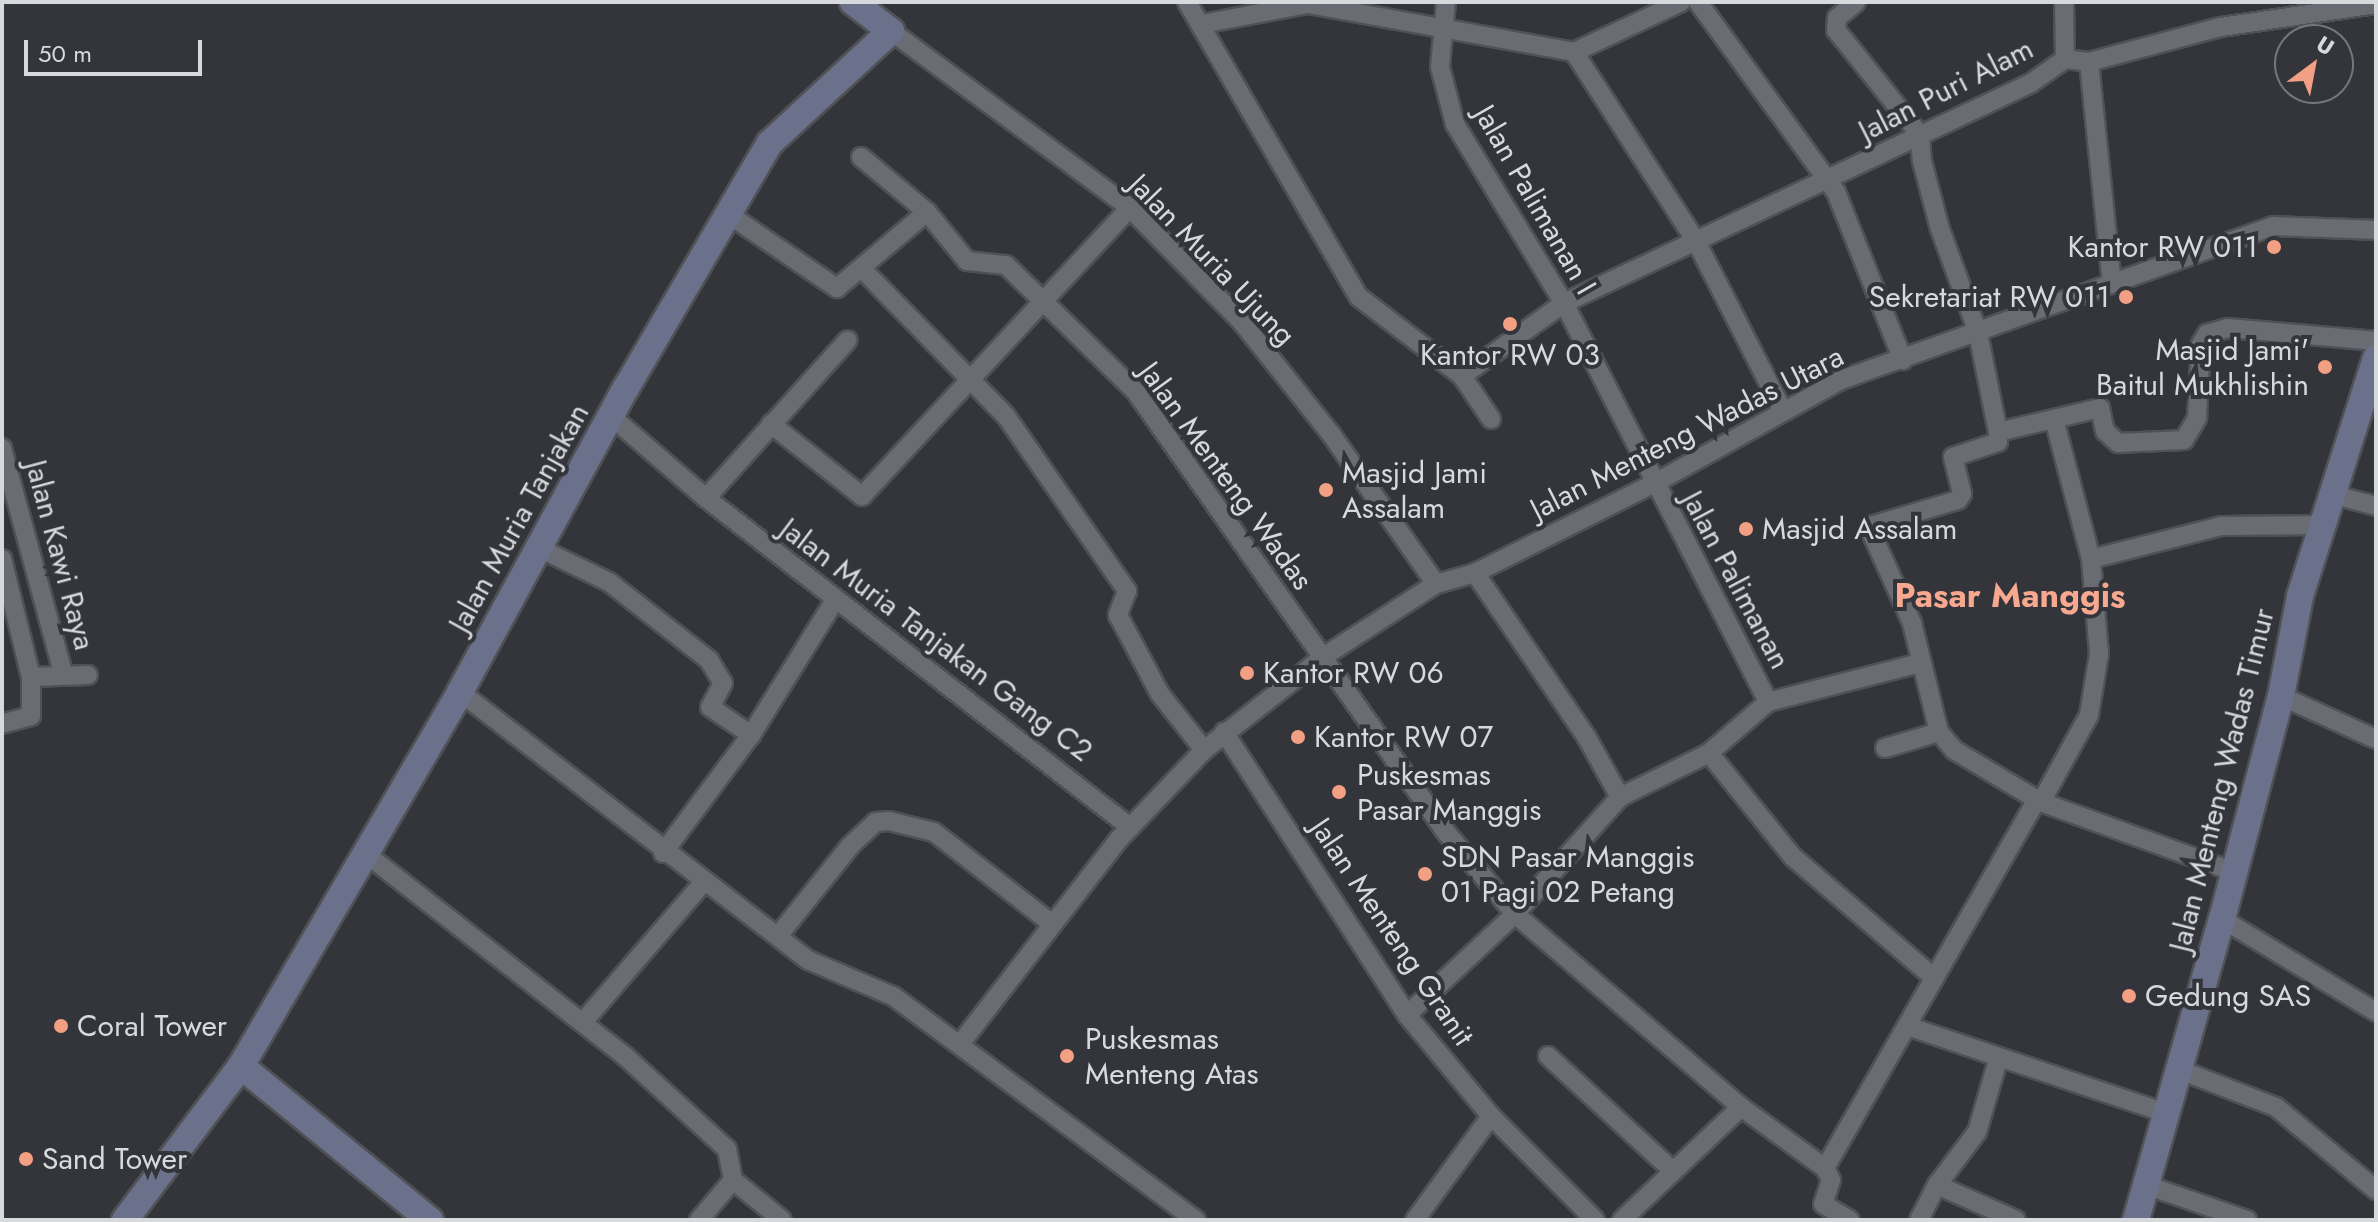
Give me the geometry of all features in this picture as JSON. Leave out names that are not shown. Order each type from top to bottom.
[{"type":"street","points":[[853,2],[891,31]]},
{"type":"street","points":[[1187,2],[1309,217],[1359,297],[1462,376],[1491,419]]},
{"type":"street","name":"Jalan Palimanan I","points":[[1446,2],[1440,67],[1455,124],[1564,303],[1655,483]]},
{"type":"street","points":[[1202,24],[1308,4],[1574,52],[1681,2]]},
{"type":"street","points":[[1698,2],[1828,180],[1880,295],[1903,360]]},
{"type":"street","points":[[1856,2],[1837,18],[1836,30],[1920,135],[1922,161],[1940,229],[1978,333],[1998,432],[1998,442],[1953,457],[1962,494],[1958,500],[1874,525],[1871,532],[1912,623],[1939,732],[1954,750],[2039,801],[2234,872]]},
{"type":"street","points":[[2064,2],[2065,59]]},
{"type":"street","name":"Jalan Puri Alam","points":[[1462,376],[1564,303],[1697,243],[2031,83],[2065,59],[2089,62],[2221,27],[2376,4]]},
{"type":"street","name":"Jalan Muria Ujung","points":[[891,31],[1130,208],[1241,321],[1331,434],[1436,584]]},
{"type":"street","name":"Jalan Muria Tanjakan","points":[[125,1220],[241,1066],[460,692],[612,417],[770,143],[891,31]]},
{"type":"street","points":[[1574,52],[1697,243],[1783,411]]},
{"type":"street","points":[[2089,62],[2112,284]]},
{"type":"street","name":"Jalan Menteng Wadas","points":[[861,157],[927,212],[967,261],[1000,261],[1136,392],[1445,831],[1515,914]]},
{"type":"street","points":[[771,424],[862,496],[969,376],[1130,208]]},
{"type":"street","points":[[728,214],[831,287],[862,269],[927,212]]},
{"type":"street","name":"Jalan Menteng Wadas Utara","points":[[960,1044],[1051,923],[1130,827],[1204,750],[1323,657],[1436,584],[1475,573],[1655,483],[1841,380],[2273,226],[2376,230]]},
{"type":"street","points":[[862,269],[1006,416],[1127,591],[1118,615],[1160,694],[1204,750]]},
{"type":"street","points":[[1998,432],[2100,408],[2105,431],[2118,443],[2187,439],[2197,418],[2201,344],[2207,334],[2228,328],[2376,341]]},
{"type":"street","points":[[706,498],[848,340]]},
{"type":"street","name":"Jalan Menteng Wadas Timur","points":[[2136,1220],[2222,919],[2281,696],[2300,596],[2376,358]]},
{"type":"street","name":"Jalan Muria Tanjakan Gang C2","points":[[612,417],[706,498],[835,600],[987,711],[1130,827]]},
{"type":"street","points":[[1825,1168],[2089,715],[2096,685],[2091,559],[2054,419]]},
{"type":"street","name":"Jalan Kawi Raya","points":[[2,448],[64,676]]},
{"type":"street","name":"Jalan Palimanan","points":[[1655,483],[1768,702]]},
{"type":"street","points":[[2331,494],[2376,506]]},
{"type":"street","points":[[2091,559],[2221,526],[2321,525]]},
{"type":"street","points":[[539,548],[609,582],[709,660],[723,683],[710,707],[751,735]]},
{"type":"street","points":[[2,559],[31,677],[31,716],[2,724]]},
{"type":"street","points":[[1475,573],[1587,738],[1620,797]]},
{"type":"street","points":[[663,853],[751,735],[835,600]]},
{"type":"street","points":[[1407,1015],[1515,914],[1620,797],[1709,753],[1768,702],[1920,663]]},
{"type":"street","points":[[31,677],[88,675]]},
{"type":"street","points":[[460,692],[663,853],[808,960],[893,996],[1196,1220]]},
{"type":"street","points":[[2281,696],[2376,739]]},
{"type":"street","name":"Jalan Menteng Granit","points":[[1224,732],[1407,1015],[1491,1116],[1595,1220]]},
{"type":"street","points":[[1885,748],[1939,732]]},
{"type":"street","points":[[1709,753],[1793,857],[1934,978]]},
{"type":"street","points":[[778,936],[850,846],[876,822],[889,821],[934,832],[1051,923]]},
{"type":"street","points":[[365,853],[583,1022],[727,1149],[733,1180],[782,1220]]},
{"type":"street","points":[[583,1022],[704,882]]},
{"type":"street","points":[[1515,914],[1741,1107],[1825,1168],[1831,1180],[1823,1204],[1850,1220]]},
{"type":"street","points":[[2222,919],[2376,1012]]},
{"type":"street","points":[[1907,1026],[2166,1113]]},
{"type":"street","points":[[1548,1056],[1673,1171]]},
{"type":"street","points":[[1919,1220],[1937,1185],[1977,1132],[1999,1057]]},
{"type":"street","points":[[241,1066],[430,1220]]},
{"type":"street","points":[[2180,1070],[2276,1107],[2376,1190]]},
{"type":"street","points":[[1622,1220],[1741,1107]]},
{"type":"street","points":[[1415,1220],[1491,1116]]},
{"type":"street","points":[[699,1220],[733,1180]]},
{"type":"street","points":[[1937,1185],[2016,1220]]},
{"type":"street","points":[[2146,1185],[2247,1220]]},
{"type":"place","name":"Kantor RW 011","points":[[2274,247]]},
{"type":"place","name":"Sekretariat RW 011","points":[[2126,297]]},
{"type":"place","name":"Kantor RW 03","points":[[1510,324]]},
{"type":"place","name":"Masjid Jami' Baitul Mukhlishin","points":[[2325,367]]},
{"type":"place","name":"Masjid Jami Assalam","points":[[1326,490]]},
{"type":"place","name":"Masjid Assalam","points":[[1746,529]]},
{"type":"place","name":"Kantor RW 06","points":[[1247,673]]},
{"type":"place","name":"Kantor RW 07","points":[[1298,737]]},
{"type":"place","name":"Puskesmas Pasar Manggis","points":[[1339,792]]},
{"type":"place","name":"SDN Pasar Manggis 01 Pagi 02 Petang","points":[[1425,874]]},
{"type":"place","name":"Gedung SAS","points":[[2129,996]]},
{"type":"place","name":"Coral Tower","points":[[61,1026]]},
{"type":"place","name":"Puskesmas Menteng Atas","points":[[1067,1056]]},
{"type":"place","name":"Sand Tower","points":[[26,1159]]},
{"type":"district","name":"Pasar Manggis","points":[[2010,596]]}]
